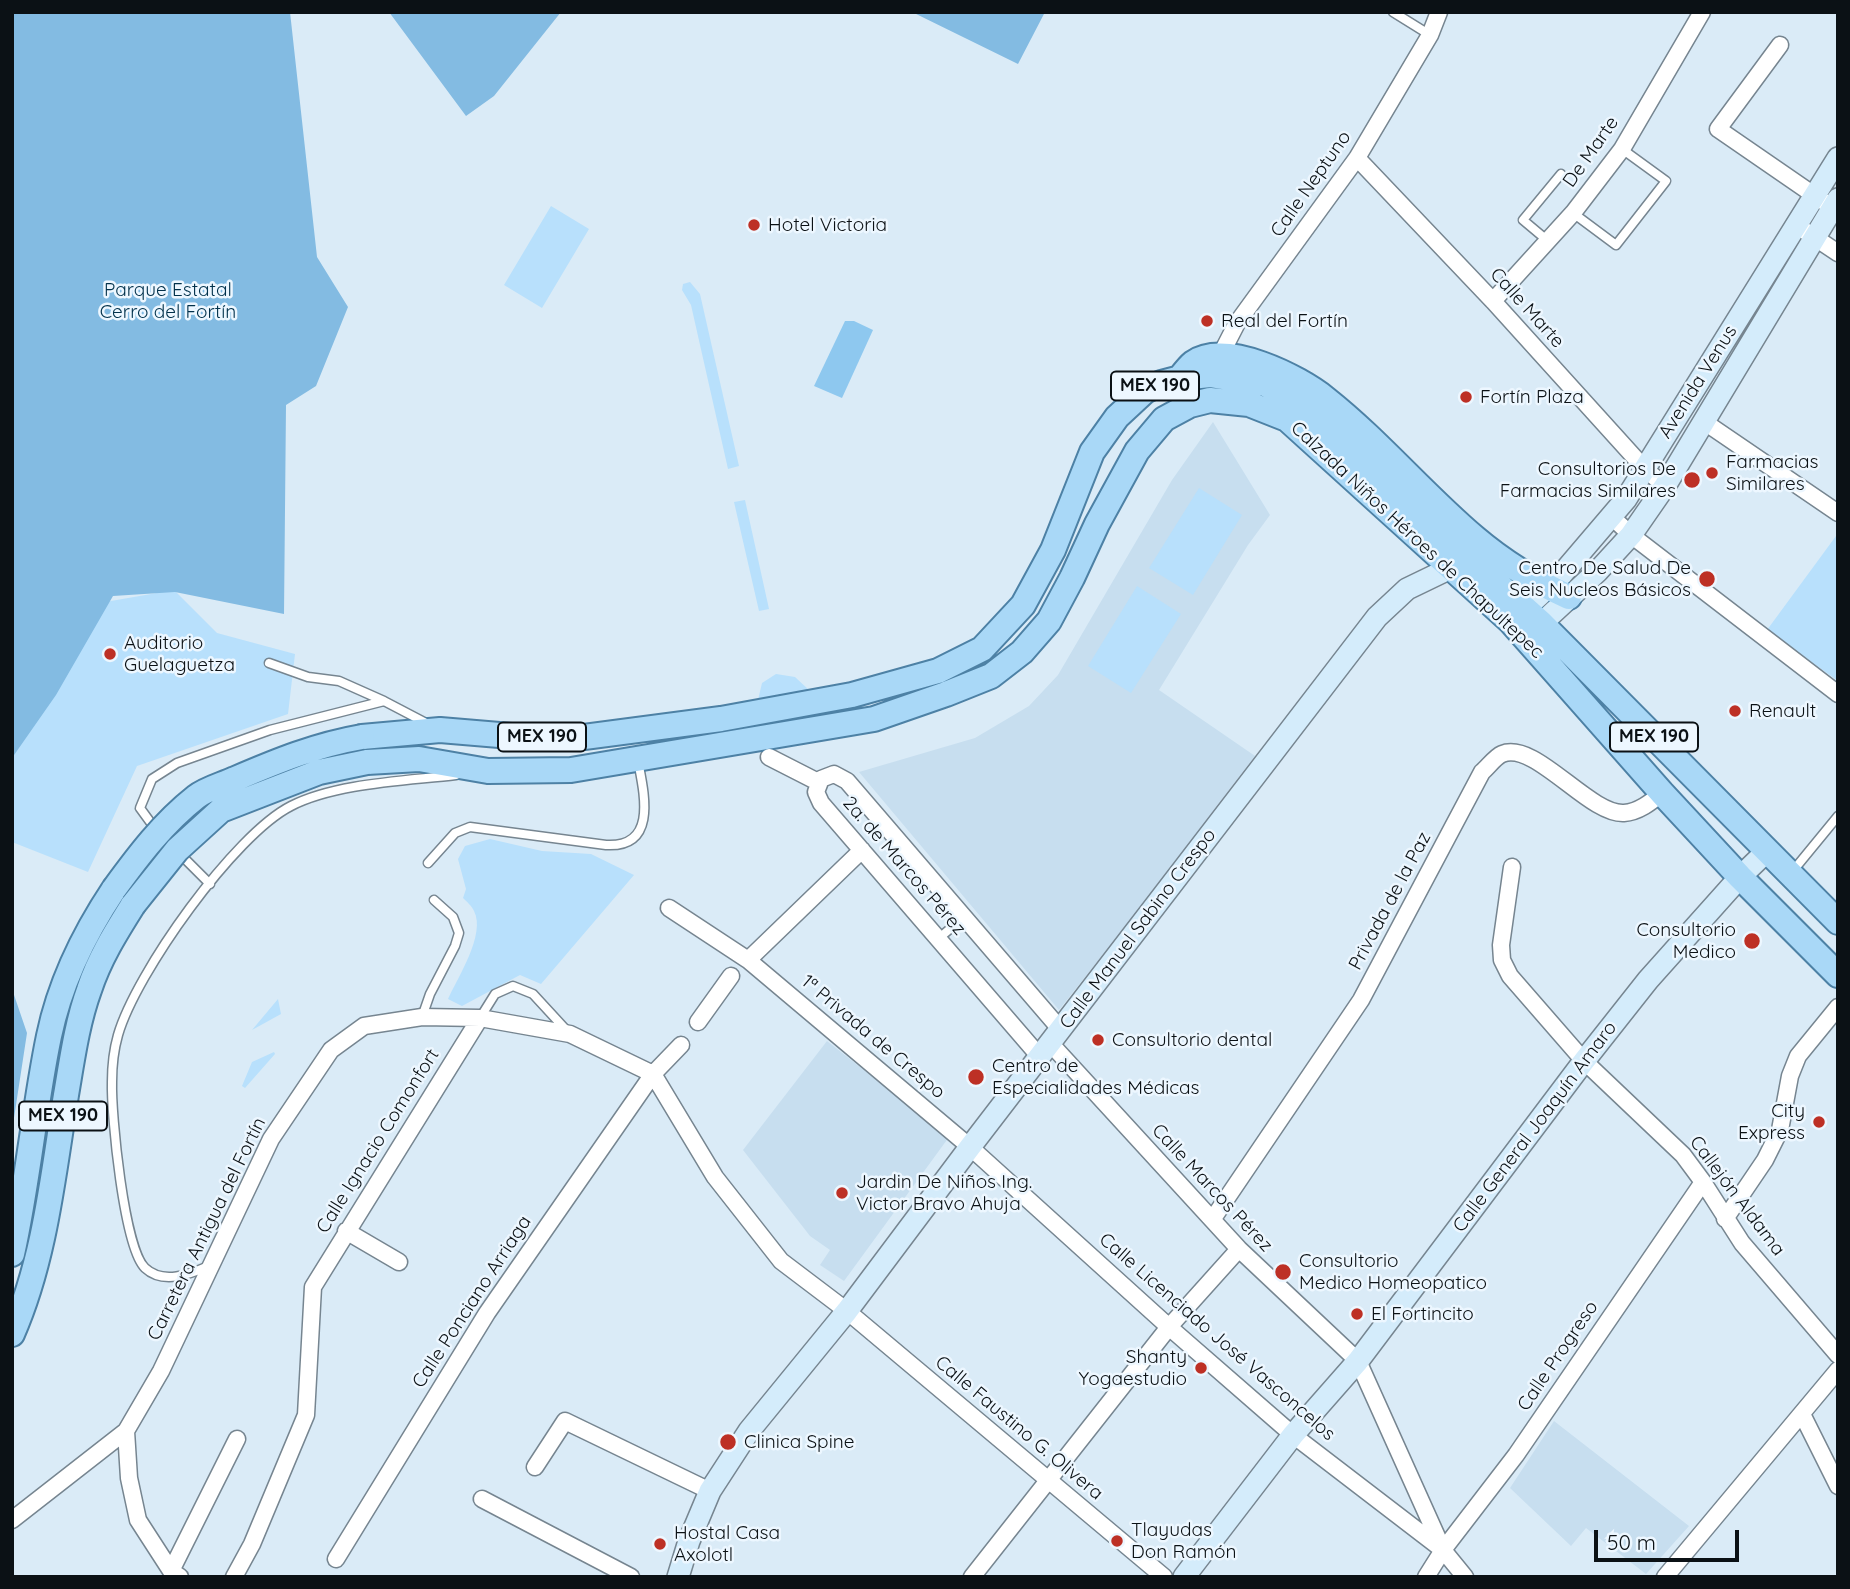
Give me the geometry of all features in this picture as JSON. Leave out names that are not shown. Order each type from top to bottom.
[{"type":"main road","points":[[1164,419],[1180,378],[1192,363],[1206,357],[1215,365],[1246,359],[1286,374],[1325,398],[1476,539],[1558,592]]},
{"type":"main road","name":"Calzada Niños Héroes de Chapultepec","points":[[1215,365],[1265,384],[1303,404],[1359,453],[1460,563]]},
{"type":"main road","name":"MEX 190","points":[[12,1254],[49,1035],[61,993],[81,944],[114,889],[138,855],[163,827],[198,795],[290,755],[362,737],[440,730],[523,737],[584,737],[721,719],[852,695],[938,671],[982,649],[1023,605],[1054,550],[1093,452],[1118,417],[1145,391],[1180,378]]},
{"type":"main road","name":"Calzada Niños Héroes de Chapultepec","points":[[12,1334],[32,1280],[46,1220],[70,1071],[88,993],[112,939],[133,905],[177,850],[220,810],[319,772],[367,762],[419,759],[488,771],[571,770],[874,719],[991,676],[1022,652],[1049,621],[1097,523],[1137,451],[1164,419],[1190,405],[1210,400],[1249,404],[1287,419],[1460,563],[1526,623],[1838,922]]},
{"type":"main road","name":"Calzada Niños Héroes de Chapultepec","points":[[1526,623],[1662,793],[1740,877],[1838,975]]},
{"type":"street","name":"Calle Neptuno","points":[[1215,365],[1237,323],[1357,158],[1430,35],[1439,12]]},
{"type":"street","name":"De Marte","points":[[1493,301],[1573,213],[1622,149],[1702,12]]},
{"type":"street","points":[[1780,45],[1718,129],[1815,195],[1835,203]]},
{"type":"street","name":"Calle Marte","points":[[1357,158],[1493,301],[1645,469],[1665,486]]},
{"type":"street","name":"Avenida Venus","points":[[1558,592],[1626,499],[1838,158]]},
{"type":"street","name":"Avenida Venus","points":[[1526,623],[1558,592],[1631,535],[1665,486],[1835,203]]},
{"type":"street","points":[[1796,225],[1838,253]]},
{"type":"street","points":[[1703,421],[1838,513]]},
{"type":"street","points":[[1612,517],[1631,535],[1838,694]]},
{"type":"street","name":"Calle Manuel Sabino Crespo","points":[[678,1577],[689,1541],[710,1491],[749,1431],[847,1311],[1377,617],[1407,589],[1460,563]]},
{"type":"street","name":"Privada de la Paz","points":[[1212,1220],[1361,1000],[1482,772],[1501,754],[1517,752],[1534,760],[1604,808],[1623,813],[1643,808],[1662,793]]},
{"type":"street","points":[[769,757],[818,782]]},
{"type":"street","name":"2a. de Marcos Pérez","points":[[830,774],[844,778],[964,917],[1050,1043],[938,939],[818,799],[818,782],[830,774]]},
{"type":"street","points":[[748,960],[862,850]]},
{"type":"street","name":"Calle General Joaquín Amaro","points":[[1184,1577],[1293,1435],[1358,1361],[1589,1054],[1648,980],[1740,877],[1766,852]]},
{"type":"street","name":"Callejón Aldama","points":[[1512,867],[1501,945],[1502,960],[1510,976],[1589,1054],[1683,1155],[1742,1243],[1838,1356]]},
{"type":"street","name":"1ª Privada de Crespo","points":[[669,908],[748,960],[970,1147]]},
{"type":"street","points":[[695,1026],[731,976]]},
{"type":"street","points":[[1725,1219],[1765,1160],[1780,1130],[1790,1076],[1798,1056],[1838,1007]]},
{"type":"street","name":"Carretera Antigua del Fortín","points":[[12,1520],[126,1431],[161,1371],[271,1139],[331,1050],[364,1026],[422,1017],[480,1018],[570,1034],[653,1074]]},
{"type":"street","name":"Calle Ignacio Comonfort","points":[[234,1577],[252,1544],[306,1415],[313,1287],[480,1018]]},
{"type":"street","name":"Calle Marcos Pérez","points":[[1050,1043],[1239,1249],[1358,1361],[1443,1550],[1465,1577]]},
{"type":"street","name":"Calle Ponciano Arriaga","points":[[336,1559],[486,1313],[653,1074],[681,1045]]},
{"type":"street","points":[[653,1074],[715,1177],[781,1261],[847,1311]]},
{"type":"street","name":"Calle Licenciado José Vasconcelos","points":[[970,1147],[1293,1435],[1443,1550]]},
{"type":"street","name":"Calle Progreso","points":[[1426,1577],[1443,1550],[1516,1455],[1703,1182]]},
{"type":"street","points":[[346,1231],[400,1262]]},
{"type":"street","points":[[972,1577],[1169,1327],[1239,1249]]},
{"type":"street","name":"Calle Faustino G. Olivera","points":[[847,1311],[1164,1577]]},
{"type":"street","points":[[1665,1577],[1838,1370]]},
{"type":"street","points":[[1802,1414],[1838,1486]]},
{"type":"street","points":[[535,1467],[565,1420],[710,1491]]},
{"type":"street","points":[[126,1431],[129,1478],[138,1520],[176,1574]]},
{"type":"street","points":[[176,1574],[237,1439]]},
{"type":"street","points":[[482,1499],[631,1577]]},
{"type":"lane","points":[[1393,12],[1430,35]]},
{"type":"lane","points":[[1573,213],[1616,246],[1666,181],[1622,149]]},
{"type":"lane","points":[[1548,241],[1523,220],[1561,174]]},
{"type":"lane","points":[[269,663],[308,677],[339,681],[440,730]]},
{"type":"lane","points":[[165,839],[140,808],[152,779],[177,763],[270,730],[383,701]]},
{"type":"lane","points":[[428,863],[449,838],[461,830],[476,827],[606,845],[627,842],[639,830],[646,813],[637,758]]},
{"type":"lane","points":[[212,1265],[186,1276],[157,1275],[145,1269],[135,1254],[117,1159],[111,1082],[117,1037],[135,994],[171,933],[209,884],[266,821],[305,799],[342,789],[488,771]]},
{"type":"lane","points":[[1790,874],[1838,816]]},
{"type":"lane","points":[[174,848],[209,884]]},
{"type":"lane","points":[[422,1017],[459,933],[453,917],[434,900]]},
{"type":"lane","points":[[938,939],[964,917]]},
{"type":"lane","points":[[480,1018],[495,994],[513,986],[533,994],[570,1034]]},
{"type":"shaded area","points":[[551,206],[589,229],[542,308],[504,285]]},
{"type":"shaded area","points":[[690,282],[700,294],[739,466],[728,469],[691,305],[682,290],[683,284]]},
{"type":"shaded area","points":[[845,321],[854,321],[873,330],[842,398],[814,386]]},
{"type":"shaded area","points":[[1213,422],[1270,515],[1248,545],[1159,690],[1258,758],[1059,1010],[859,772],[975,738],[1029,706],[1058,675],[1172,480]]},
{"type":"shaded area","points":[[1199,488],[1242,515],[1193,595],[1149,568]]},
{"type":"shaded area","points":[[745,500],[769,609],[759,611],[734,502]]},
{"type":"shaded area","points":[[1836,536],[1838,538],[1838,681],[1767,630]]},
{"type":"shaded area","points":[[1137,586],[1181,614],[1131,693],[1088,666]]},
{"type":"shaded area","points":[[174,590],[217,633],[295,654],[288,714],[137,766],[88,872],[12,842],[12,745],[88,605]]},
{"type":"shaded area","points":[[776,674],[795,677],[809,690],[758,700],[762,683]]},
{"type":"shaded area","points":[[490,839],[542,851],[591,854],[634,875],[541,984],[520,975],[462,1006],[448,999],[474,943],[477,920],[473,909],[463,898],[466,889],[458,859],[465,846]]},
{"type":"shaded area","points":[[278,999],[281,1014],[252,1030]]},
{"type":"shaded area","name":"Jardin De Niños Ing. Victor Bravo Ahuja","points":[[827,1041],[949,1137],[844,1281],[820,1265],[830,1250],[810,1236],[743,1150]]},
{"type":"shaded area","points":[[274,1052],[245,1088],[242,1086],[252,1062]]},
{"type":"shaded area","points":[[1554,1421],[1689,1526],[1646,1574],[1586,1528],[1571,1546],[1510,1488]]},
{"type":"green space","name":"Parque Estatal Cerro del Fortín","points":[[12,12],[290,12],[317,257],[348,307],[316,386],[286,405],[284,614],[175,592],[113,596],[56,695],[12,758]]},
{"type":"green space","points":[[389,12],[561,12],[494,96],[466,116]]},
{"type":"green space","points":[[912,12],[1045,12],[1018,64]]},
{"type":"green space","points":[[12,989],[27,1033],[12,1131]]},
{"type":"place","name":"Hotel Victoria","points":[[754,225]]},
{"type":"place","name":"Real del Fortín","points":[[1207,321]]},
{"type":"place","name":"Fortín Plaza","points":[[1466,397]]},
{"type":"place","name":"Farmacias Similares","points":[[1712,473]]},
{"type":"place","name":"Consultorios De Farmacias Similares","points":[[1692,480]]},
{"type":"place","name":"Centro De Salud De Seis Nucleos Básicos","points":[[1707,579]]},
{"type":"place","name":"Auditorio Guelaguetza","points":[[110,654]]},
{"type":"place","name":"Renault","points":[[1735,711]]},
{"type":"place","name":"Consultorio Medico","points":[[1752,941]]},
{"type":"place","name":"Consultorio dental","points":[[1098,1040]]},
{"type":"place","name":"Centro de Especialidades Médicas","points":[[976,1077]]},
{"type":"place","name":"City Express","points":[[1819,1122]]},
{"type":"place","name":"Jardin De Niños Ing. Victor Bravo Ahuja","points":[[842,1193]]},
{"type":"place","name":"Consultorio Medico Homeopatico","points":[[1283,1272]]},
{"type":"place","name":"El Fortincito","points":[[1357,1314]]},
{"type":"place","name":"Shanty Yogaestudio","points":[[1201,1368]]},
{"type":"place","name":"Clinica Spine","points":[[728,1442]]},
{"type":"place","name":"Tlayudas Don Ramón","points":[[1117,1541]]},
{"type":"place","name":"Hostal Casa Axolotl","points":[[660,1544]]}]
